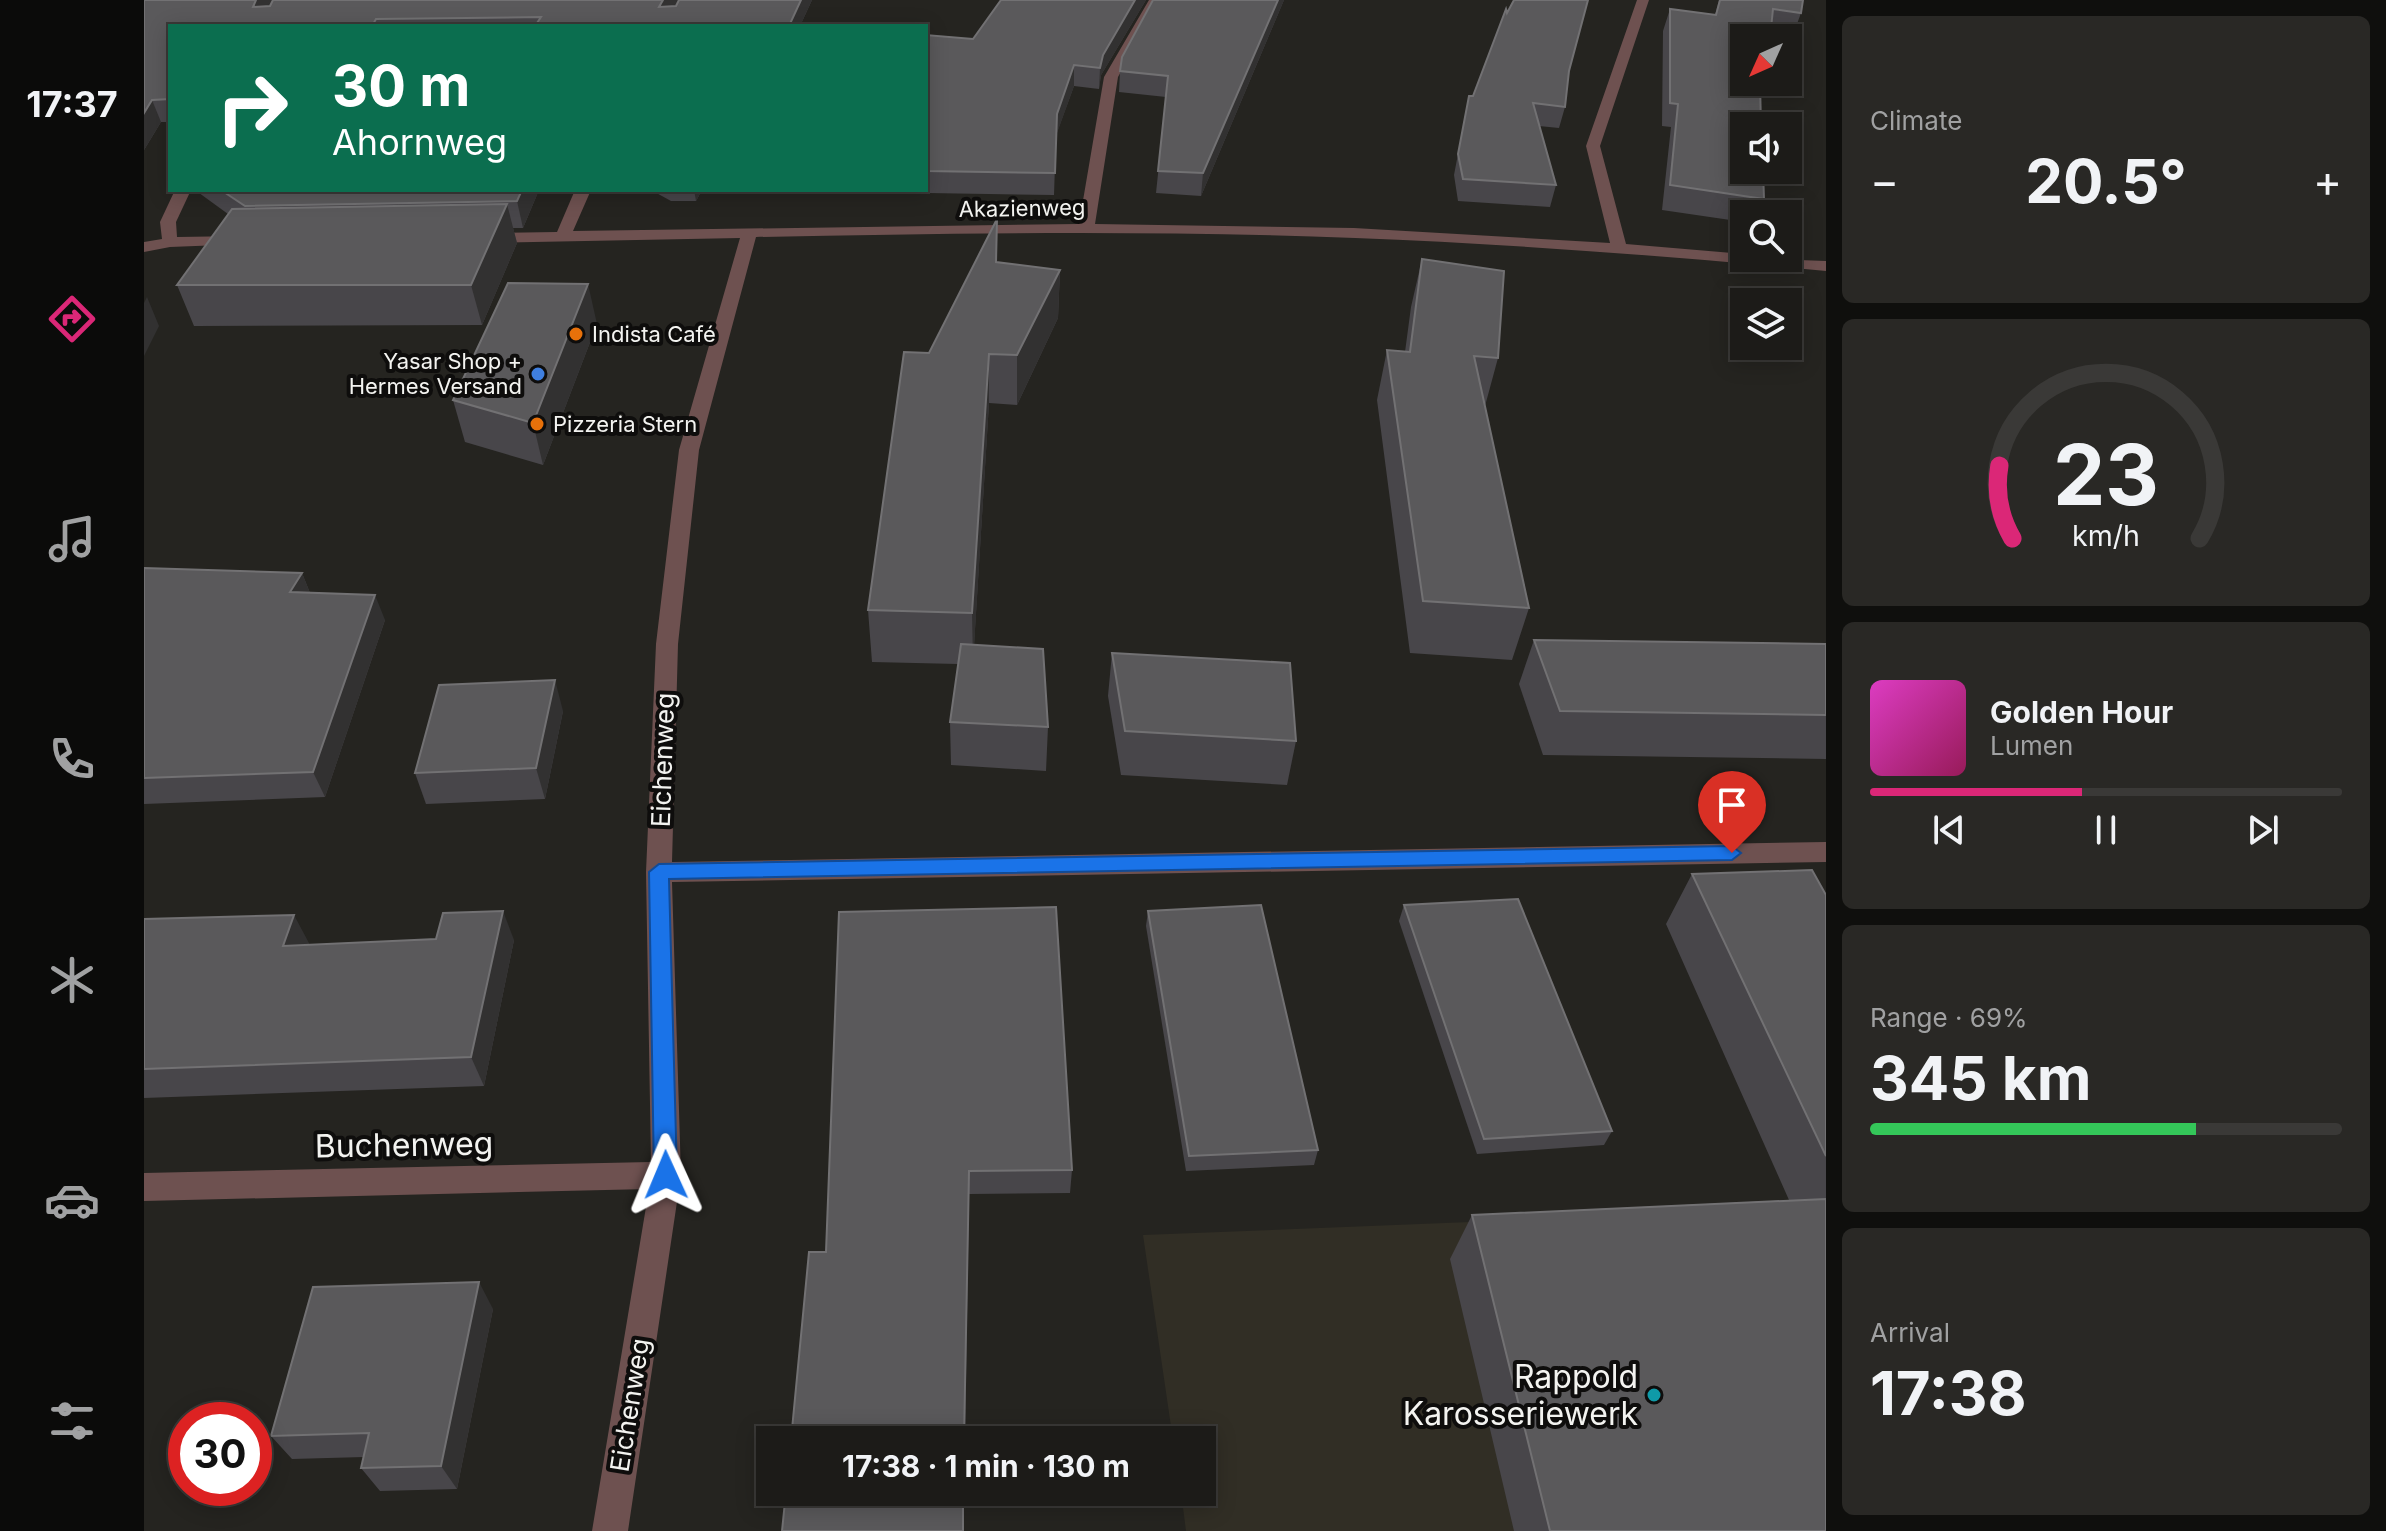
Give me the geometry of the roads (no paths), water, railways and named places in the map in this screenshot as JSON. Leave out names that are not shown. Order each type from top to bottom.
[{"type":"street","points":[[1086,229],[1111,77],[1155,0]]},
{"type":"street","points":[[1619,246],[1593,146],[1643,0]]},
{"type":"street","points":[[170,242],[168,222],[182,192]]},
{"type":"street","points":[[563,236],[582,192]]},
{"type":"street","name":"Akazienweg","points":[[467,238],[1086,229],[1288,231],[1619,246],[1826,266]]},
{"type":"street","name":"Eichenweg","points":[[610,1531],[666,1175],[659,872],[667,644],[689,450],[749,233]]},
{"type":"street","points":[[144,247],[170,242],[264,241]]},
{"type":"street","points":[[144,257],[170,242]]},
{"type":"street","points":[[659,872],[1826,852]]},
{"type":"street","name":"Buchenweg","points":[[144,1187],[666,1175]]},
{"type":"place","name":"Indista Café","points":[[576,334]]},
{"type":"place","name":"Yasar Shop + Hermes Versand","points":[[538,374]]},
{"type":"place","name":"Pizzeria Stern","points":[[537,424]]},
{"type":"place","name":"Rappold Karosseriewerk","points":[[1654,1395]]}]
